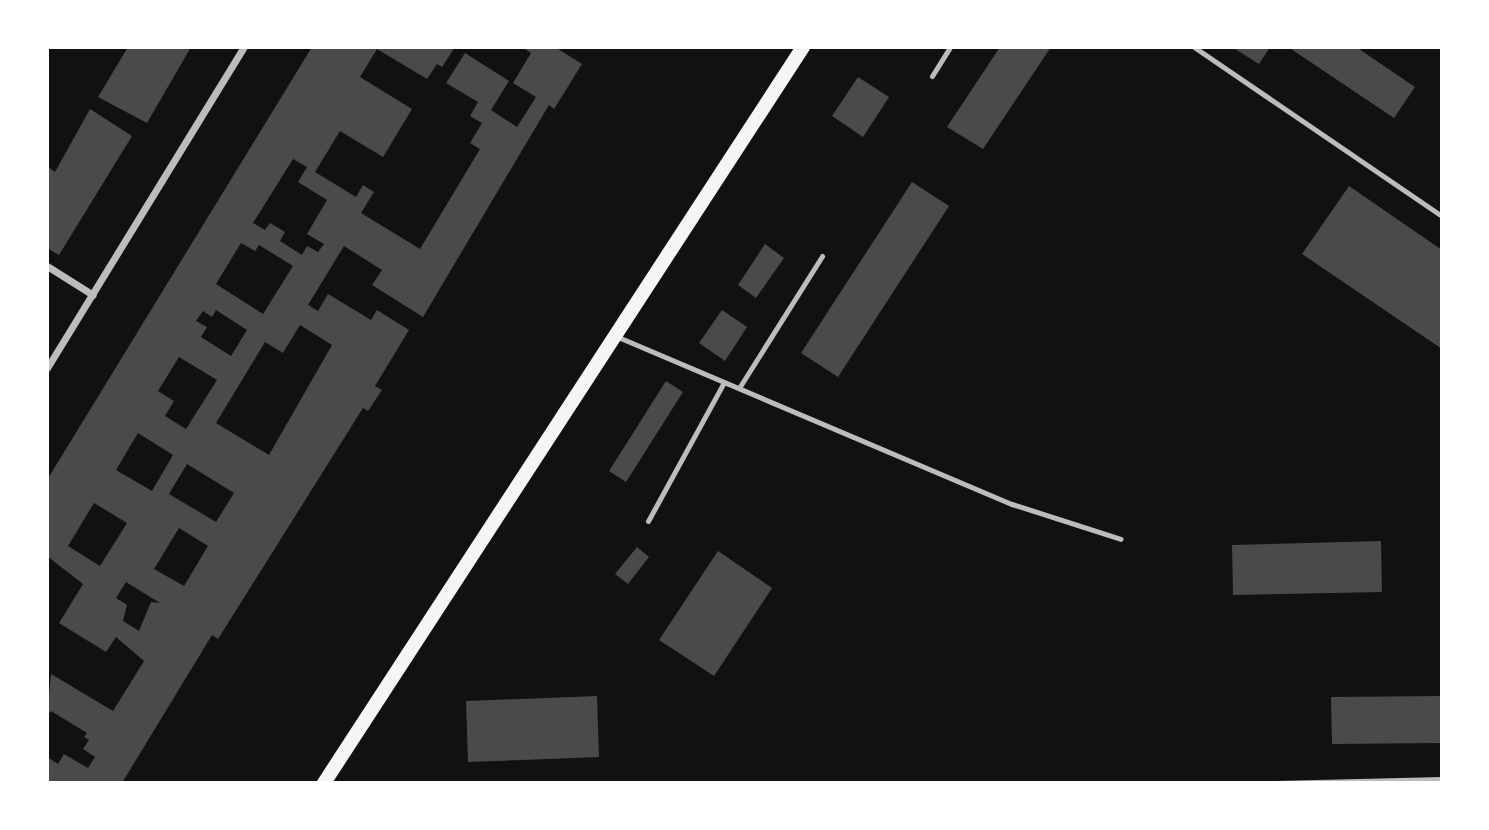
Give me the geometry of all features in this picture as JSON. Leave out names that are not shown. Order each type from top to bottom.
[{"type":"main road","points":[[324,783],[803,47]]},
{"type":"street","points":[[47,368],[244,47]]},
{"type":"street","points":[[47,266],[93,295]]},
{"type":"lane","points":[[932,76],[950,47]]},
{"type":"lane","points":[[1194,47],[1442,216]]},
{"type":"lane","points":[[739,388],[822,256]]},
{"type":"lane","points":[[615,336],[1012,504],[1121,539]]},
{"type":"lane","points":[[648,521],[724,382]]},
{"type":"lane","points":[[1275,783],[1442,779]]},
{"type":"building","points":[[128,47],[191,47],[147,123],[98,97]]},
{"type":"building","points":[[312,47],[455,47],[442,67],[437,64],[427,79],[377,49],[360,77],[412,109],[383,157],[340,131],[315,172],[356,197],[363,185],[374,192],[361,213],[420,249],[480,149],[470,143],[482,123],[470,116],[478,102],[446,83],[465,53],[509,81],[491,110],[517,127],[536,97],[513,83],[531,53],[522,47],[555,47],[582,64],[554,109],[549,105],[423,317],[372,285],[382,270],[344,246],[308,305],[318,311],[328,294],[371,320],[377,310],[409,330],[375,386],[382,390],[368,411],[363,408],[218,639],[212,635],[122,783],[47,783],[47,757],[58,764],[64,754],[88,768],[95,757],[83,749],[89,740],[84,737],[87,733],[51,711],[47,716],[51,674],[113,711],[144,661],[116,637],[106,652],[59,623],[83,584],[47,556],[47,480]],"holes":[[[293,159],[307,167],[298,182],[327,200],[307,234],[324,244],[318,252],[307,246],[302,255],[280,241],[285,232],[270,223],[265,230],[253,223]],[[241,243],[255,251],[259,245],[293,266],[263,314],[216,284]],[[216,310],[247,330],[231,356],[201,337],[207,327],[196,321],[203,311],[212,317]],[[300,325],[332,345],[269,455],[216,423],[265,342],[283,353]],[[179,357],[217,380],[186,429],[165,416],[174,401],[158,391]],[[138,433],[173,455],[152,491],[116,470]],[[187,464],[234,493],[216,522],[169,494]],[[94,503],[127,523],[100,566],[68,546]],[[179,528],[208,546],[184,586],[154,569]],[[126,582],[160,603],[151,602],[139,631],[123,621],[127,605],[116,598]]]},
{"type":"building","points":[[1000,47],[1051,47],[983,149],[947,127]]},
{"type":"building","points":[[1232,47],[1270,47],[1259,64]]},
{"type":"building","points":[[1288,47],[1356,47],[1415,87],[1394,118]]},
{"type":"building","points":[[858,77],[889,97],[863,137],[832,116]]},
{"type":"building","points":[[90,109],[132,136],[59,255],[47,248],[47,166],[55,172]]},
{"type":"building","points":[[912,182],[949,206],[838,377],[801,353]]},
{"type":"building","points":[[1349,186],[1442,250],[1442,349],[1302,254]]},
{"type":"building","points":[[765,244],[784,258],[756,298],[738,285]]},
{"type":"building","points":[[722,310],[747,327],[725,361],[699,343]]},
{"type":"building","points":[[666,381],[683,392],[626,482],[609,471]]},
{"type":"building","points":[[1381,541],[1382,592],[1233,595],[1232,545]]},
{"type":"building","points":[[637,547],[649,557],[628,584],[615,574]]},
{"type":"building","points":[[718,551],[772,588],[714,676],[659,640]]},
{"type":"building","points":[[597,696],[599,757],[468,762],[466,701]]},
{"type":"building","points":[[1442,696],[1442,743],[1332,744],[1331,697]]}]
